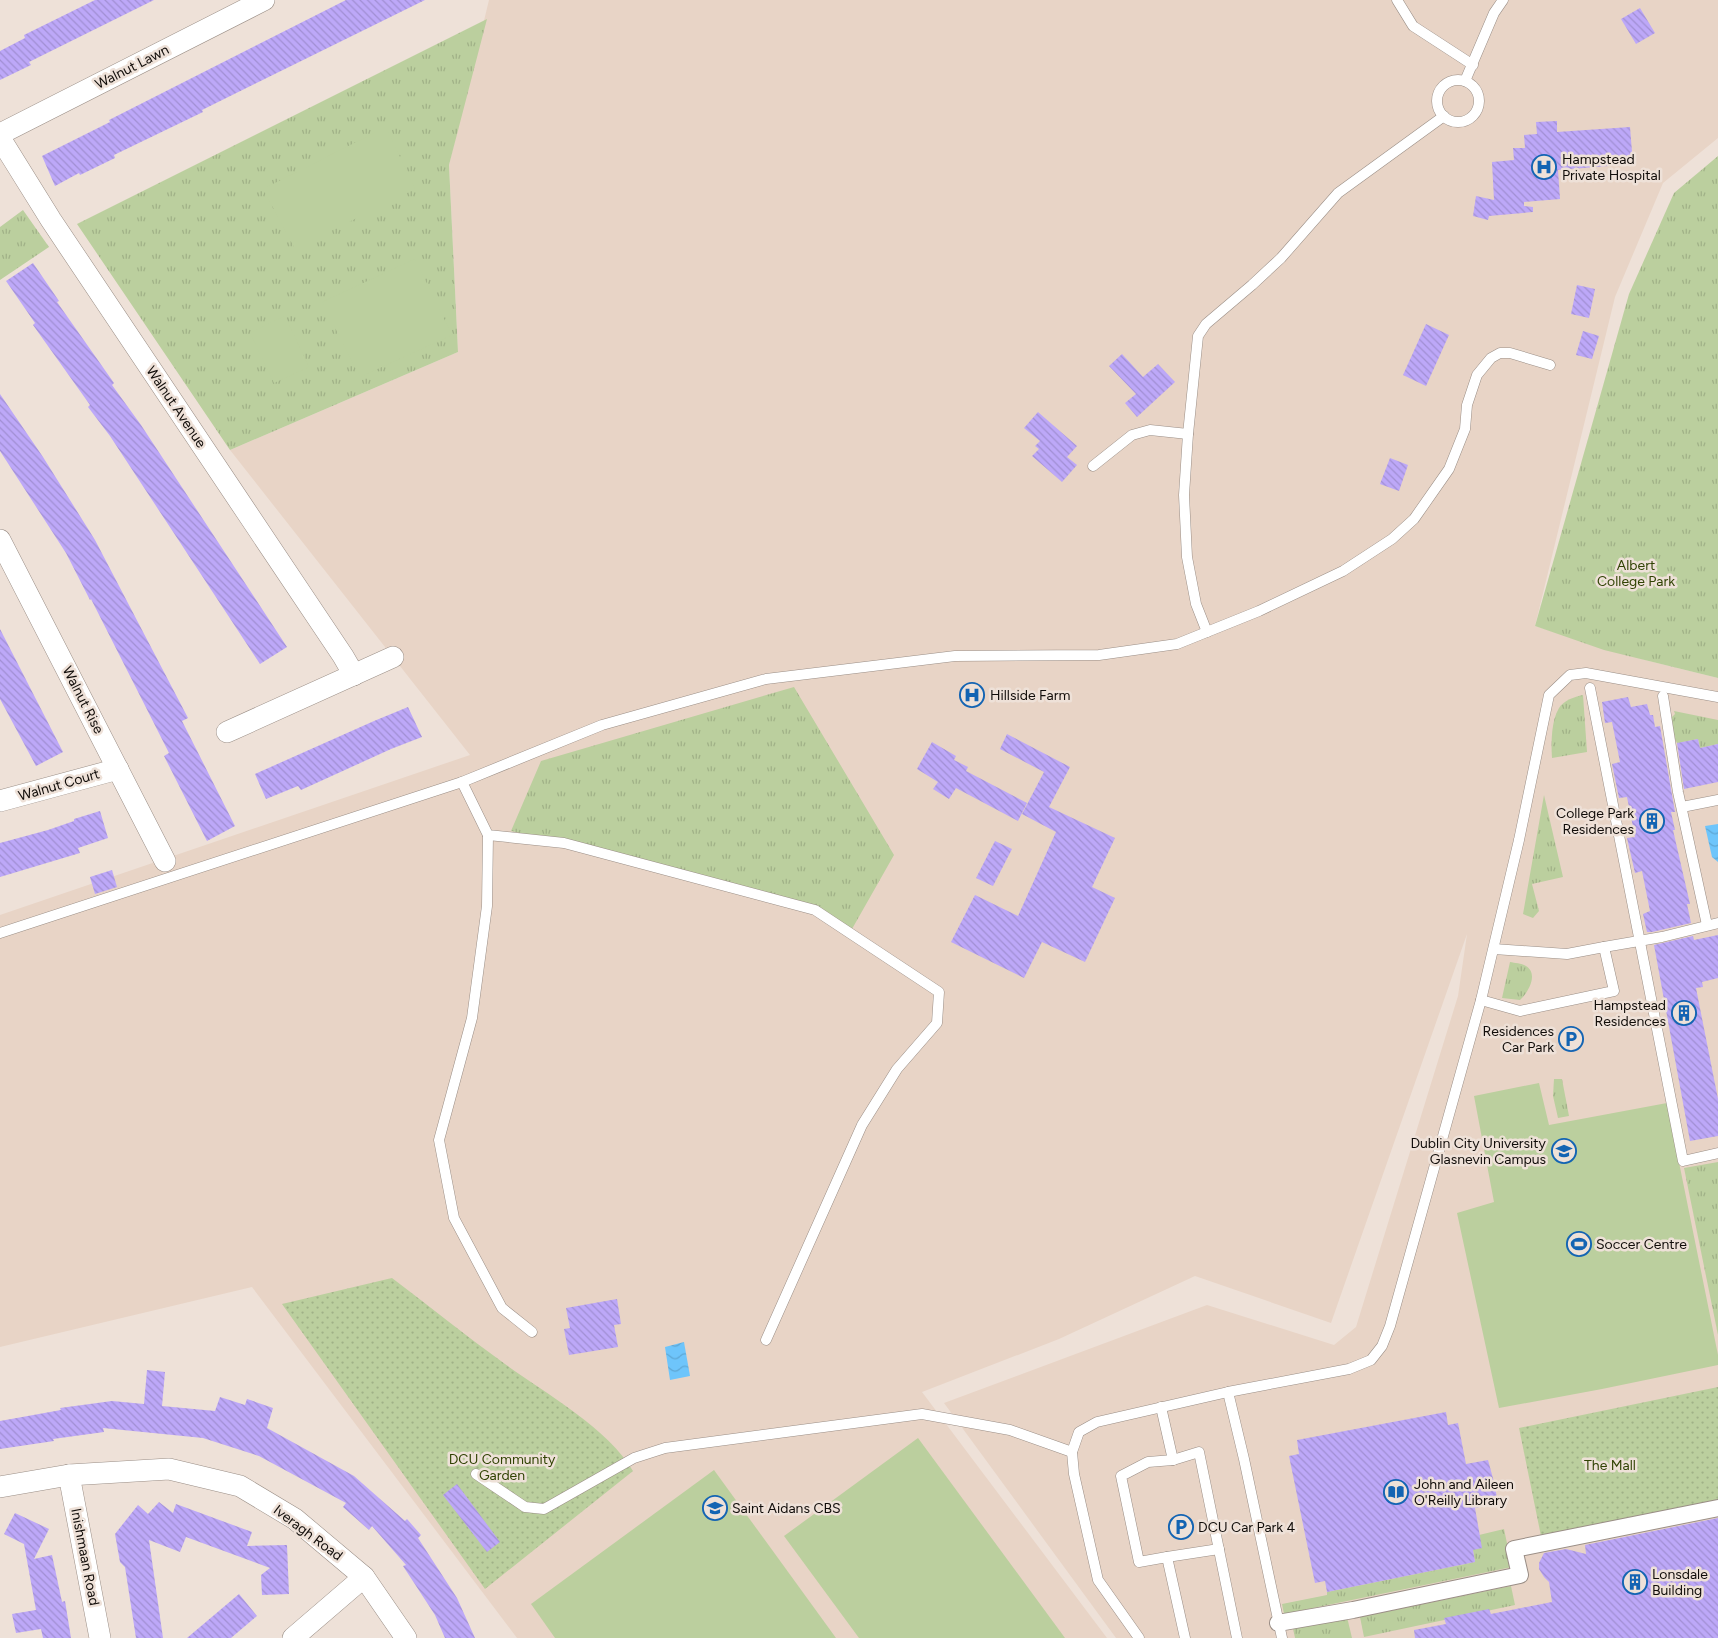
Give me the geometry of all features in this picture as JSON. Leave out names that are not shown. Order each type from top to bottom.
[{"type":"street","name":"Walnut Lawn","points":[[0,136],[264,0]]},
{"type":"street","name":"Walnut Avenue","points":[[0,136],[51,220],[354,675]]},
{"type":"street","name":"Walnut Rise","points":[[0,540],[165,861]]},
{"type":"street","points":[[227,732],[394,657]]},
{"type":"street","name":"Walnut Court","points":[[0,802],[118,769]]},
{"type":"street","name":"Iveragh Road","points":[[0,1487],[69,1475],[169,1468],[240,1486],[295,1520],[364,1577],[406,1638]]},
{"type":"street","name":"Inishmaan Road","points":[[69,1475],[100,1638]]},
{"type":"street","points":[[1280,1630],[1353,1610],[1520,1575],[1514,1549],[1718,1508]]},
{"type":"street","points":[[293,1638],[364,1577]]},
{"type":"lane","points":[[1397,0],[1413,26],[1473,65]]},
{"type":"lane","points":[[1466,81],[1494,13],[1503,0]]},
{"type":"lane","points":[[1466,81],[1476,90],[1479,106],[1464,121],[1457,122],[1444,116],[1437,100],[1438,93],[1448,82],[1466,81]]},
{"type":"lane","points":[[1207,632],[1196,604],[1187,557],[1184,495],[1198,336],[1206,324],[1281,258],[1338,194],[1444,116]]},
{"type":"lane","points":[[0,933],[462,782],[602,725],[766,679],[955,656],[1099,655],[1177,644],[1259,611],[1343,571],[1392,538],[1414,519],[1449,469],[1465,429],[1467,405],[1477,375],[1491,358],[1500,353],[1510,353],[1550,365]]},
{"type":"lane","points":[[1092,466],[1132,435],[1150,430],[1188,434]]},
{"type":"lane","points":[[1138,1638],[1098,1580],[1074,1474],[1072,1452],[1079,1432],[1097,1422],[1228,1392],[1349,1369],[1371,1360],[1382,1346],[1393,1317],[1482,1000],[1519,840],[1549,696],[1570,674],[1586,673],[1718,697]]},
{"type":"lane","points":[[1590,688],[1684,1161],[1718,1154]]},
{"type":"lane","points":[[1663,696],[1682,807],[1707,924]]},
{"type":"lane","points":[[462,782],[488,835],[487,906],[472,1018],[439,1140],[454,1218],[502,1308],[532,1332]]},
{"type":"lane","points":[[1682,807],[1718,800]]},
{"type":"lane","points":[[488,835],[564,843],[815,910],[939,992],[937,1023],[897,1069],[862,1125],[766,1340]]},
{"type":"lane","points":[[1494,949],[1567,954],[1662,937],[1707,924],[1718,923]]},
{"type":"lane","points":[[1482,1000],[1520,1011],[1614,991],[1604,947]]},
{"type":"lane","points":[[1228,1392],[1280,1630]]},
{"type":"lane","points":[[1161,1407],[1173,1460]]},
{"type":"lane","points":[[476,1474],[525,1508],[544,1509],[634,1458],[665,1448],[922,1414],[1010,1430],[1072,1452]]},
{"type":"lane","points":[[1218,1550],[1139,1562],[1121,1476],[1148,1462],[1173,1460],[1199,1452],[1236,1638]]},
{"type":"lane","points":[[1167,1557],[1185,1638]]},
{"type":"shaded area","name":"Hillside Farm","points":[[489,0],[1718,0],[1718,138],[1663,183],[1615,297],[1535,626],[1649,661],[1718,678],[1718,1638],[1116,1638],[944,1403],[1207,1305],[1334,1345],[1356,1327],[1458,996],[1467,934],[1331,1323],[1195,1276],[1059,1339],[922,1392],[1107,1638],[517,1638],[252,1287],[0,1347],[0,915],[470,755],[230,450],[458,352],[449,165]]},
{"type":"green space","points":[[487,19],[449,165],[458,352],[230,450],[77,224]]},
{"type":"green space","points":[[386,127],[415,189],[295,249],[263,189]]},
{"type":"green space","name":"Albert College Park","points":[[1718,156],[1718,678],[1604,650],[1535,626],[1629,294],[1674,193]]},
{"type":"green space","points":[[23,210],[49,247],[0,280],[0,227]]},
{"type":"green space","points":[[415,259],[452,335],[360,377],[322,302]]},
{"type":"green space","points":[[285,316],[309,367],[274,383],[250,333]]},
{"type":"green space","points":[[794,687],[894,855],[852,929],[811,909],[564,843],[511,831],[541,761]]},
{"type":"green space","points":[[1583,695],[1587,752],[1552,758],[1552,733],[1556,713],[1566,701]]},
{"type":"green space","points":[[1674,711],[1718,720],[1718,744],[1700,748],[1698,739],[1678,743],[1679,747],[1675,739],[1671,718],[1675,714]]},
{"type":"green space","points":[[1544,795],[1563,877],[1532,884],[1539,911],[1533,918],[1523,914]]},
{"type":"green space","points":[[1510,962],[1526,966],[1532,974],[1529,988],[1520,1000],[1502,998]]},
{"type":"green space","points":[[1554,1079],[1562,1079],[1569,1116],[1558,1118],[1553,1096]]},
{"type":"green space","name":"Soccer Centre","points":[[1539,1083],[1549,1125],[1667,1103],[1718,1355],[1718,1365],[1499,1408],[1457,1213],[1494,1202],[1474,1096]]},
{"type":"green space","points":[[1718,1162],[1718,1335],[1684,1168]]},
{"type":"green space","name":"DCU Community Garden","points":[[392,1278],[490,1353],[575,1412],[608,1440],[633,1471],[485,1589],[282,1304]]},
{"type":"green space","name":"The Mall","points":[[1718,1387],[1718,1500],[1541,1536],[1519,1428]]},
{"type":"green space","points":[[918,1438],[1065,1638],[859,1638],[784,1536]]},
{"type":"green space","points":[[714,1470],[836,1638],[555,1638],[531,1604]]},
{"type":"green space","points":[[1504,1529],[1512,1567],[1284,1614],[1282,1604],[1327,1595],[1327,1592],[1475,1562],[1473,1550],[1479,1535]]},
{"type":"green space","points":[[1511,1586],[1515,1605],[1364,1637],[1360,1617]]},
{"type":"green space","points":[[1347,1617],[1352,1638],[1295,1638],[1293,1628]]},
{"type":"water","points":[[1718,824],[1718,862],[1712,857],[1705,826]]},
{"type":"water","points":[[684,1342],[690,1376],[670,1380],[665,1347]]},
{"type":"building","points":[[95,0],[154,0],[29,62],[31,65],[0,80],[0,51],[25,38],[24,35]]},
{"type":"building","points":[[346,0],[425,0],[202,110],[203,112],[114,155],[115,158],[80,175],[79,173],[55,186],[42,156]]},
{"type":"building","points":[[1640,8],[1655,33],[1636,44],[1621,19]]},
{"type":"building","name":"Hampstead Private Hospital","points":[[1557,121],[1557,132],[1630,127],[1633,164],[1558,170],[1560,199],[1524,202],[1524,206],[1533,207],[1533,212],[1489,216],[1488,220],[1473,216],[1476,196],[1494,200],[1492,162],[1514,160],[1513,148],[1525,148],[1524,135],[1537,134],[1536,122]]},
{"type":"building","points":[[33,263],[287,647],[260,664],[110,436],[88,407],[90,405],[33,325],[35,323],[6,281]]},
{"type":"building","points":[[1577,285],[1595,289],[1589,318],[1571,314]]},
{"type":"building","points":[[1426,324],[1449,335],[1426,386],[1403,375]]},
{"type":"building","points":[[1583,331],[1599,336],[1592,359],[1576,355]]},
{"type":"building","points":[[1122,354],[1143,377],[1158,364],[1175,382],[1137,417],[1125,403],[1136,394],[1109,366]]},
{"type":"building","points":[[0,394],[43,457],[95,540],[188,718],[182,721],[235,826],[207,841],[164,756],[169,753],[91,599],[66,553],[0,451]]},
{"type":"building","points":[[1038,412],[1077,446],[1067,457],[1077,465],[1062,482],[1032,456],[1039,449],[1035,446],[1040,441],[1024,428]]},
{"type":"building","points":[[1390,458],[1408,465],[1399,491],[1380,484]]},
{"type":"building","points":[[0,629],[63,752],[36,766],[0,699]]},
{"type":"building","name":"College Park Residences","points":[[1628,697],[1631,707],[1647,704],[1650,715],[1653,715],[1655,727],[1660,726],[1675,812],[1671,812],[1675,830],[1673,830],[1690,904],[1687,904],[1691,923],[1652,932],[1647,932],[1643,914],[1650,911],[1642,871],[1635,873],[1627,838],[1635,837],[1627,797],[1619,798],[1612,764],[1620,762],[1612,722],[1605,723],[1602,702]]},
{"type":"building","points":[[408,707],[422,737],[301,790],[298,786],[266,799],[255,774]]},
{"type":"building","points":[[1007,734],[1070,767],[1049,807],[1115,838],[1092,887],[1115,898],[1085,962],[1042,942],[1024,978],[951,942],[975,895],[1018,916],[1056,832],[1022,814],[1044,772],[1000,749]]},
{"type":"building","points":[[1698,739],[1700,748],[1718,744],[1718,782],[1684,789],[1677,743]]},
{"type":"building","points":[[932,742],[956,756],[954,760],[968,767],[966,771],[1027,803],[1018,821],[956,788],[949,799],[933,789],[938,782],[917,769]]},
{"type":"building","points":[[100,811],[108,838],[78,848],[80,853],[0,877],[0,843],[48,830]]},
{"type":"building","points":[[995,841],[1012,849],[993,886],[976,878]]},
{"type":"building","points":[[112,870],[117,887],[95,894],[90,877]]},
{"type":"building","name":"Hampstead Residences","points":[[1718,935],[1718,978],[1702,982],[1703,987],[1696,988],[1718,1099],[1718,1136],[1690,1141],[1654,945],[1693,936],[1694,940]]},
{"type":"building","points":[[617,1299],[621,1324],[614,1325],[618,1347],[569,1355],[564,1329],[570,1328],[566,1308]]},
{"type":"building","points":[[147,1370],[165,1372],[162,1406],[215,1411],[220,1397],[245,1405],[247,1399],[273,1408],[267,1428],[354,1476],[405,1521],[407,1519],[421,1535],[418,1538],[457,1598],[475,1638],[445,1638],[435,1615],[403,1566],[406,1565],[372,1526],[369,1530],[343,1507],[346,1503],[259,1456],[203,1438],[103,1428],[104,1432],[0,1449],[0,1421],[61,1410],[60,1408],[112,1401],[144,1404]]},
{"type":"building","name":"John and Aileen O'Reilly Library","points":[[1446,1412],[1448,1425],[1458,1423],[1466,1464],[1488,1460],[1494,1482],[1498,1503],[1475,1508],[1482,1548],[1473,1550],[1475,1562],[1327,1592],[1325,1581],[1315,1583],[1289,1456],[1299,1454],[1297,1440]]},
{"type":"building","points":[[457,1484],[500,1542],[487,1552],[443,1495]]},
{"type":"building","points":[[159,1502],[173,1513],[176,1504],[252,1532],[247,1546],[287,1545],[289,1594],[262,1595],[261,1575],[270,1568],[186,1537],[180,1552],[149,1540],[163,1638],[136,1638],[125,1567],[120,1562],[115,1534],[138,1505],[148,1514]]},
{"type":"building","points":[[15,1513],[49,1529],[34,1559],[52,1555],[62,1602],[65,1601],[71,1638],[43,1638],[41,1629],[16,1633],[12,1614],[36,1610],[24,1544],[4,1534]]},
{"type":"building","name":"Lonsdale Building","points":[[1718,1518],[1718,1638],[1415,1638],[1414,1630],[1446,1624],[1444,1618],[1489,1609],[1491,1614],[1552,1602],[1549,1582],[1539,1569],[1539,1563],[1544,1553],[1566,1549],[1586,1554],[1585,1545]]},
{"type":"building","points":[[239,1594],[257,1616],[231,1638],[187,1638]]},
{"type":"place","name":"Hampstead Private Hospital","points":[[1544,167]]},
{"type":"place","name":"Hillside Farm","points":[[972,695]]},
{"type":"place","name":"College Park Residences","points":[[1652,821]]},
{"type":"place","name":"Hampstead Residences","points":[[1684,1013]]},
{"type":"place","name":"Residences Car Park","points":[[1571,1039]]},
{"type":"place","name":"Dublin City University Glasnevin Campus","points":[[1564,1151]]},
{"type":"place","name":"Soccer Centre","points":[[1579,1244]]},
{"type":"place","name":"John and Aileen O'Reilly Library","points":[[1396,1492]]},
{"type":"place","name":"Saint Aidans CBS","points":[[715,1508]]},
{"type":"place","name":"DCU Car Park 4","points":[[1181,1527]]},
{"type":"place","name":"Lonsdale Building","points":[[1635,1582]]}]
